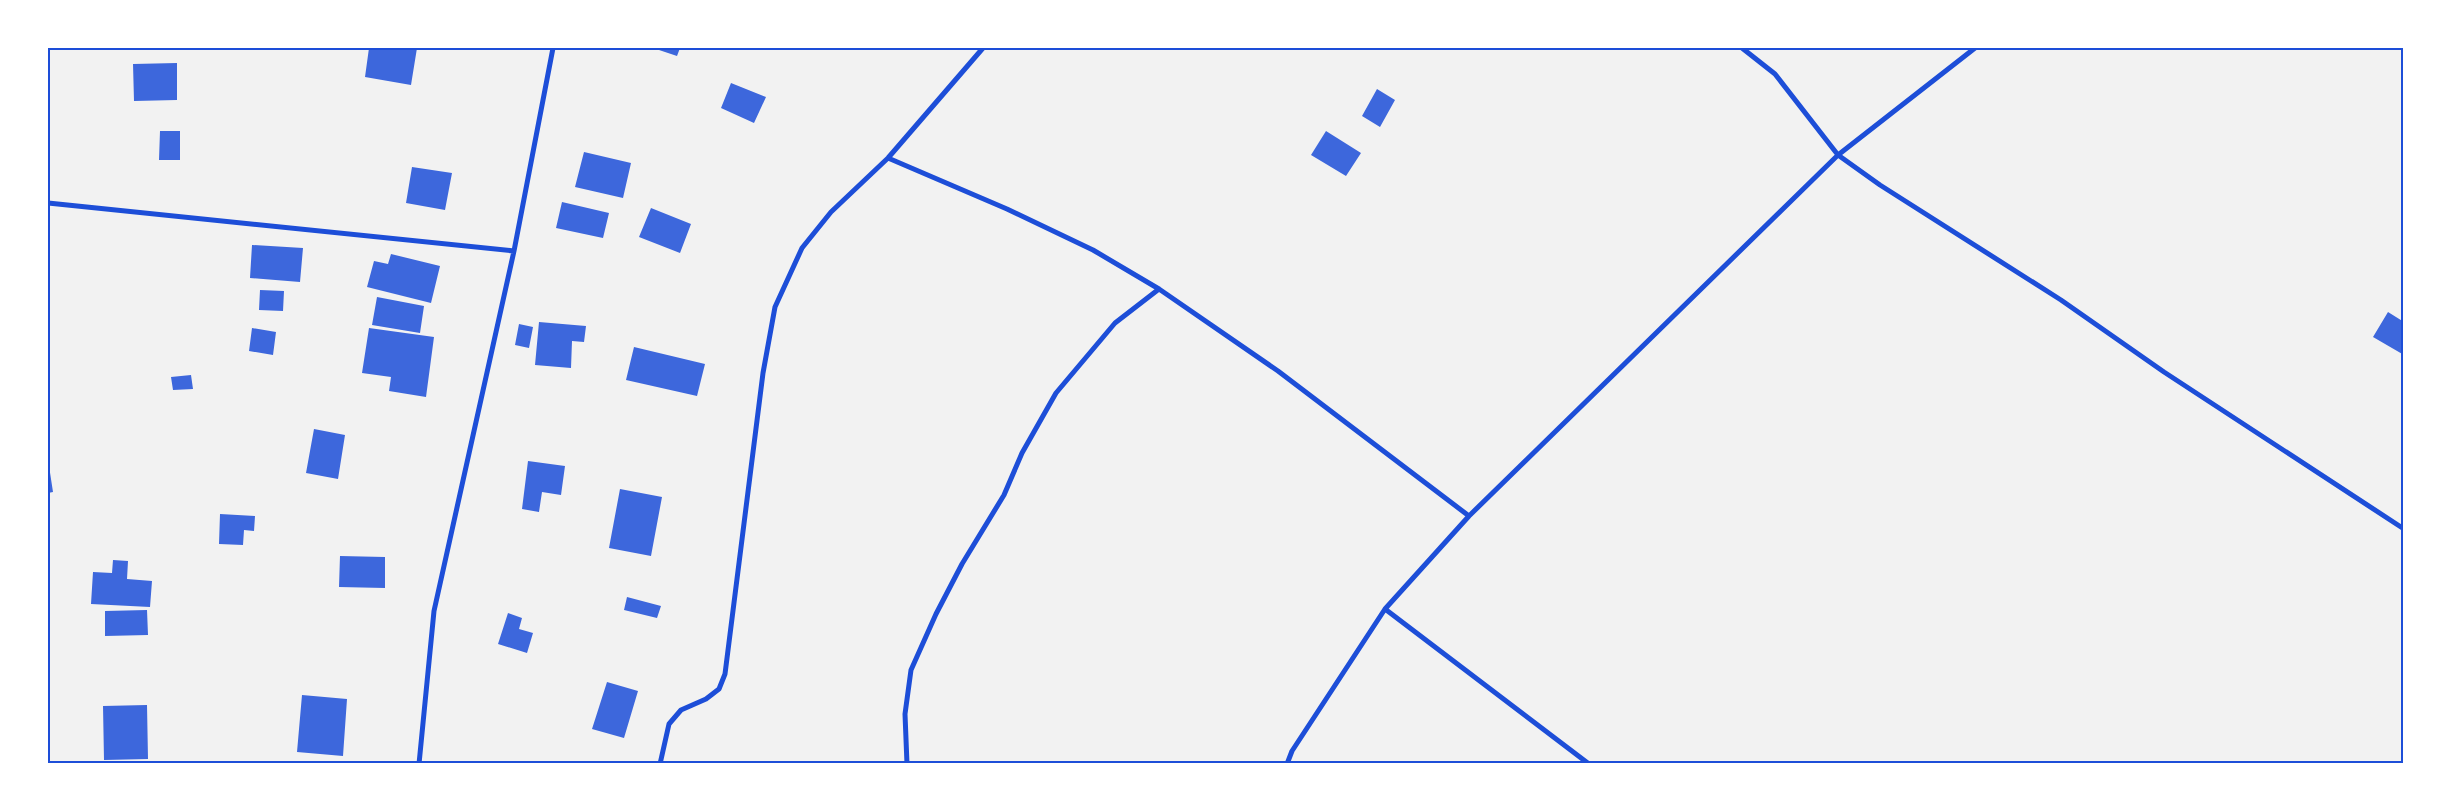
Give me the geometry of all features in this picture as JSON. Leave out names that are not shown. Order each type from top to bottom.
[{"type":"street","points":[[419,764],[434,611],[514,250],[554,48]]},
{"type":"street","points":[[660,764],[669,724],[681,710],[706,699],[718,690],[724,674],[763,373],[775,308],[802,248],[831,212],[888,158],[983,48]]},
{"type":"street","points":[[1742,48],[1775,74],[1838,155],[1880,185],[2061,300],[2164,372],[2404,528]]},
{"type":"street","points":[[1287,764],[1292,751],[1385,609],[1469,516],[1838,155],[1975,48]]},
{"type":"street","points":[[888,158],[1007,209],[1094,250],[1160,289],[1278,371],[1469,516]]},
{"type":"street","points":[[48,204],[514,250]]},
{"type":"street","points":[[907,764],[906,714],[911,670],[962,564],[1004,495],[1022,453],[1056,393],[1115,323],[1160,289]]},
{"type":"street","points":[[1385,609],[1589,764]]},
{"type":"building","points":[[369,48],[417,48],[411,85],[365,77]]},
{"type":"building","points":[[653,48],[680,48],[677,56]]},
{"type":"building","points":[[177,63],[177,100],[134,101],[133,64]]},
{"type":"building","points":[[731,83],[766,97],[754,123],[721,108]]},
{"type":"building","points":[[1377,89],[1395,100],[1380,127],[1362,116]]},
{"type":"building","points":[[160,131],[180,131],[180,160],[159,160]]},
{"type":"building","points":[[1326,131],[1361,153],[1346,176],[1311,155]]},
{"type":"building","points":[[584,152],[631,163],[623,198],[575,187]]},
{"type":"building","points":[[412,167],[452,173],[445,210],[406,203]]},
{"type":"building","points":[[562,202],[609,213],[603,238],[556,228]]},
{"type":"building","points":[[651,208],[691,224],[680,253],[639,237]]},
{"type":"building","points":[[252,245],[303,248],[300,282],[250,278]]},
{"type":"building","points":[[391,254],[440,266],[431,303],[367,287],[374,261],[388,264]]},
{"type":"building","points":[[260,290],[284,291],[283,311],[259,310]]},
{"type":"building","points":[[377,297],[424,306],[420,333],[372,325]]},
{"type":"building","points":[[2388,312],[2404,322],[2404,355],[2373,337]]},
{"type":"building","points":[[539,322],[586,326],[584,342],[572,341],[571,368],[535,365]]},
{"type":"building","points":[[519,324],[533,327],[529,348],[515,345]]},
{"type":"building","points":[[252,328],[276,332],[273,355],[249,351]]},
{"type":"building","points":[[369,328],[434,337],[426,397],[389,391],[391,377],[362,373]]},
{"type":"building","points":[[634,347],[705,364],[697,396],[626,380]]},
{"type":"building","points":[[191,375],[193,389],[173,390],[171,377]]},
{"type":"building","points":[[314,429],[345,435],[338,479],[306,473]]},
{"type":"building","points":[[528,461],[565,466],[561,495],[542,492],[539,512],[522,509]]},
{"type":"building","points":[[48,467],[53,492],[48,493]]},
{"type":"building","points":[[620,489],[662,497],[651,556],[609,548]]},
{"type":"building","points":[[220,514],[255,516],[254,531],[244,530],[243,545],[219,544]]},
{"type":"building","points":[[340,556],[385,557],[385,588],[339,587]]},
{"type":"building","points":[[113,560],[128,561],[127,579],[152,581],[150,607],[91,604],[93,572],[112,573]]},
{"type":"building","points":[[627,597],[661,606],[657,618],[624,610]]},
{"type":"building","points":[[147,610],[148,635],[105,636],[105,611]]},
{"type":"building","points":[[508,613],[522,618],[519,629],[533,633],[527,653],[498,644]]},
{"type":"building","points":[[607,682],[638,691],[624,738],[592,729]]},
{"type":"building","points":[[302,695],[347,699],[343,756],[297,752]]},
{"type":"building","points":[[147,705],[148,759],[104,760],[103,706]]}]
